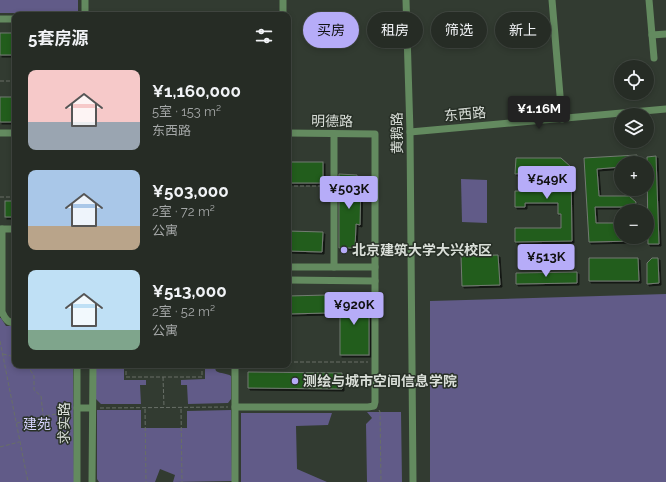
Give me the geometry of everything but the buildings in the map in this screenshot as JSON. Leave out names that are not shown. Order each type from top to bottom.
[{"type":"street","points":[[85,0],[85,12]]},
{"type":"street","points":[[283,0],[283,12]]},
{"type":"street","name":"黄鹅路","points":[[406,0],[410,132],[413,482]]},
{"type":"street","points":[[552,0],[562,119]]},
{"type":"street","points":[[649,0],[654,58]]},
{"type":"street","points":[[0,19],[12,19]]},
{"type":"street","points":[[652,35],[666,34]]},
{"type":"street","name":"东西路","points":[[410,132],[666,109]]},
{"type":"street","points":[[0,133],[12,133]]},
{"type":"street","name":"明德路","points":[[291,133],[375,134],[375,266]]},
{"type":"street","points":[[334,134],[334,267]]},
{"type":"street","points":[[12,229],[1,229],[1,315],[12,323]]},
{"type":"street","points":[[235,407],[374,406],[375,266],[291,267]]},
{"type":"street","points":[[291,280],[375,281]]},
{"type":"street","name":"求实路","points":[[77,368],[77,482]]},
{"type":"street","name":"求实路","points":[[92,482],[93,368]]},
{"type":"street","points":[[235,368],[235,482]]},
{"type":"street","points":[[77,410],[92,408]]},
{"type":"path","points":[[0,81],[12,81]]},
{"type":"path","points":[[291,186],[334,186]]},
{"type":"path","points":[[0,197],[12,198]]},
{"type":"path","points":[[0,341],[28,482]]},
{"type":"path","points":[[2,354],[12,356]]},
{"type":"path","points":[[291,362],[375,362]]},
{"type":"path","points":[[29,368],[34,376],[34,390],[41,396],[44,416]]},
{"type":"path","points":[[126,368],[126,377],[202,377],[202,368]]},
{"type":"path","points":[[163,377],[164,408]]},
{"type":"path","points":[[374,406],[380,412],[382,482]]},
{"type":"path","points":[[92,408],[235,407]]},
{"type":"path","points":[[145,408],[146,482]]},
{"type":"path","points":[[181,408],[182,482]]},
{"type":"path","points":[[16,424],[44,416],[77,410]]},
{"type":"path","points":[[0,446],[20,442]]},
{"type":"green space","points":[[0,0],[78,0],[78,12],[0,13]]},
{"type":"green space","points":[[461,179],[487,180],[487,223],[462,222]]},
{"type":"green space","points":[[666,294],[666,482],[430,482],[430,301]]},
{"type":"green space","name":"建苑","points":[[1,318],[6,326],[12,326],[12,368],[73,368],[74,482],[0,482]]},
{"type":"green space","points":[[95,368],[124,368],[124,380],[146,380],[146,385],[140,385],[141,404],[101,404],[95,398]]},
{"type":"green space","points":[[205,368],[215,368],[216,371],[220,373],[231,376],[231,399],[228,403],[188,404],[187,385],[181,385],[181,380],[205,379]]},
{"type":"green space","points":[[97,410],[141,410],[141,428],[187,428],[187,411],[231,410],[232,481],[173,482],[175,475],[160,469],[155,482],[99,482],[97,479]]},
{"type":"green space","points":[[367,412],[401,412],[402,482],[367,482],[366,424],[372,418]]},
{"type":"green space","points":[[241,413],[332,413],[328,425],[296,426],[297,469],[327,482],[241,482]]},
{"type":"place","name":"北京建筑大学大兴校区","points":[[344,250]]},
{"type":"place","name":"测绘与城市空间信息学院","points":[[295,381]]}]
